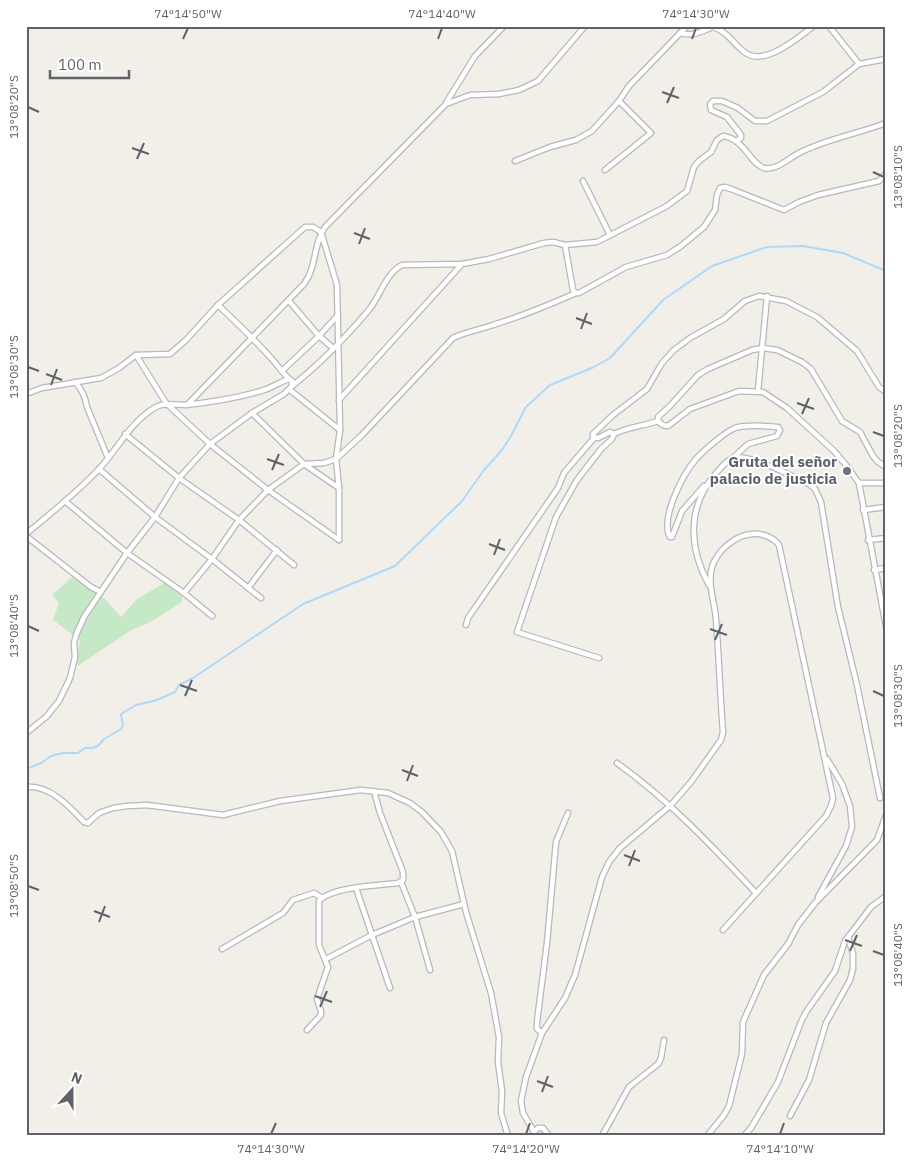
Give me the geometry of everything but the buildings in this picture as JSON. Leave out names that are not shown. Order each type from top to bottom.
[{"type":"street","points":[[188,404],[289,301],[309,278],[321,232],[446,104],[475,56],[504,26]]},
{"type":"street","points":[[446,104],[470,95],[499,94],[519,90],[538,81],[585,26]]},
{"type":"street","points":[[515,161],[550,147],[576,140],[592,131],[619,101],[629,86],[687,26]]},
{"type":"street","points":[[680,33],[694,34],[714,27],[728,34],[741,50],[747,55],[754,57],[776,53],[814,26]]},
{"type":"street","points":[[829,26],[860,64]]},
{"type":"street","points":[[736,141],[741,138],[741,135],[727,117],[711,110],[710,104],[713,101],[717,100],[730,104],[755,121],[767,120],[823,92],[860,64],[886,59]]},
{"type":"street","points":[[605,170],[651,133],[619,101]]},
{"type":"street","points":[[26,733],[46,717],[59,701],[70,678],[75,656],[74,643],[79,626],[127,553],[155,517],[179,478],[210,444],[252,413],[276,400],[313,370],[370,309],[396,268],[410,264],[462,264],[489,259],[544,243],[553,242],[565,245],[591,243],[660,210],[683,195],[690,184],[694,167],[698,161],[711,152],[720,137],[728,137],[736,141],[747,150],[760,166],[769,168],[830,140],[886,123]]},
{"type":"street","points":[[184,593],[212,559],[239,520],[268,490],[304,464],[324,463],[336,459],[362,435],[453,338],[458,335],[537,310],[580,293],[626,267],[666,255],[681,246],[704,227],[715,210],[720,188],[731,188],[784,210],[818,195],[879,182],[886,174]]},
{"type":"street","points":[[583,181],[610,235]]},
{"type":"street","points":[[26,394],[42,388],[101,378],[120,368],[136,355],[170,354],[186,340],[218,305],[304,227],[313,227],[321,232],[337,285],[340,430],[336,459],[339,488],[339,540],[268,490],[210,444],[166,404],[136,355]]},
{"type":"street","points":[[565,245],[573,290],[576,293]]},
{"type":"street","points":[[339,400],[462,264]]},
{"type":"street","points":[[466,625],[468,618],[558,488],[564,473],[594,438],[593,434],[613,415],[647,389],[662,363],[674,350],[690,338],[724,319],[745,301],[759,296],[767,296],[786,301],[817,316],[857,352],[879,387],[886,392]]},
{"type":"street","points":[[758,391],[767,296]]},
{"type":"street","points":[[289,301],[333,348]]},
{"type":"street","points":[[218,305],[283,370],[293,383],[291,388]]},
{"type":"street","points":[[283,370],[320,336],[338,315]]},
{"type":"street","points":[[658,421],[660,414],[670,406],[698,375],[752,350],[763,348],[777,350],[802,362],[811,369],[842,421],[860,432],[873,456],[886,467]]},
{"type":"street","points":[[101,592],[91,587],[26,535],[100,469],[125,434],[147,412],[158,405],[222,400],[264,390],[289,379]]},
{"type":"street","points":[[75,382],[82,390],[108,458]]},
{"type":"street","points":[[291,388],[340,430]]},
{"type":"street","points":[[658,421],[664,426],[668,426],[690,409],[739,391],[758,391],[772,397],[787,408],[834,452],[859,484],[868,540],[886,626]]},
{"type":"street","points":[[252,413],[304,464],[339,488]]},
{"type":"street","points":[[599,658],[516,632],[556,517],[577,480],[601,449],[612,439],[614,434],[622,430],[658,421]]},
{"type":"street","points":[[770,426],[778,427],[780,430],[777,436],[748,444],[734,458],[725,463],[682,511],[672,537],[670,537],[667,527],[670,509],[682,480],[696,458],[736,428],[770,426]]},
{"type":"street","points":[[594,438],[610,432],[614,434]]},
{"type":"street","points":[[125,434],[179,478],[239,520],[294,565]]},
{"type":"street","points":[[734,458],[746,458],[764,464],[809,484],[815,489],[821,502],[838,607],[857,685],[880,798]]},
{"type":"street","points":[[100,469],[155,517],[261,598]]},
{"type":"street","points":[[859,484],[886,482]]},
{"type":"street","points":[[705,485],[694,520],[693,544],[702,572],[710,586]]},
{"type":"street","points":[[65,501],[127,553],[184,593],[212,616]]},
{"type":"street","points":[[863,510],[886,507]]},
{"type":"street","points":[[549,1136],[543,1128],[538,1128],[534,1134],[523,1113],[521,1101],[526,1077],[542,1033],[566,998],[575,975],[602,877],[609,862],[620,848],[671,805],[691,782],[721,740],[723,732],[716,617],[710,586],[712,568],[717,554],[726,546],[746,535],[754,534],[776,541],[779,545],[826,758],[833,798],[826,816],[724,930]]},
{"type":"street","points":[[868,540],[886,538]]},
{"type":"street","points":[[248,588],[277,550]]},
{"type":"street","points":[[874,570],[886,568]]},
{"type":"street","points":[[880,598],[886,597]]},
{"type":"street","points":[[815,903],[846,846],[852,827],[850,806],[842,784],[826,758]]},
{"type":"street","points":[[617,763],[671,805],[756,893]]},
{"type":"street","points":[[26,786],[37,786],[62,800],[84,822],[88,823],[98,813],[112,808],[127,806],[147,805],[223,815],[280,801],[361,790],[388,793],[410,803],[422,812],[441,832],[452,851],[464,904],[491,993],[499,1037],[498,1062],[502,1091],[501,1113],[508,1136]]},
{"type":"street","points":[[374,791],[380,814],[403,872],[404,876],[401,882],[415,917],[430,970]]},
{"type":"street","points":[[542,1033],[537,1029],[536,1022],[547,943],[556,842],[568,813]]},
{"type":"street","points":[[707,1136],[724,1115],[728,1106],[741,1060],[743,1022],[764,975],[784,950],[798,925],[815,903],[877,840],[886,815]]},
{"type":"street","points":[[307,1030],[321,1015],[317,999],[328,967],[319,945],[319,901],[332,893],[401,882]]},
{"type":"street","points":[[356,888],[390,988]]},
{"type":"street","points":[[222,949],[283,913],[296,898],[314,893],[322,898]]},
{"type":"street","points":[[744,1136],[751,1128],[776,1086],[784,1070],[801,1022],[835,971],[845,941],[871,907],[886,896]]},
{"type":"street","points":[[326,959],[372,935],[415,917],[464,904]]},
{"type":"street","points":[[790,1116],[810,1080],[826,1023],[850,980],[853,969],[853,954],[848,937]]},
{"type":"street","points":[[602,1136],[629,1087],[658,1064],[664,1040]]},
{"type":"green space","points":[[72,577],[105,599],[121,617],[137,599],[166,582],[182,597],[182,602],[152,621],[130,631],[79,665],[75,665],[80,640],[53,620],[59,603],[52,595]]},
{"type":"waterway","points":[[26,769],[41,763],[51,756],[63,753],[78,753],[85,748],[93,748],[99,745],[104,739],[121,729],[123,725],[121,714],[136,705],[157,700],[175,692],[179,685],[193,678],[303,604],[395,566],[462,501],[484,470],[502,450],[526,407],[550,385],[592,368],[610,358],[663,300],[712,266],[767,247],[803,246],[843,253],[886,271]]},
{"type":"place","name":"Gruta del señor palacio de justicia","points":[[847,471]]}]
